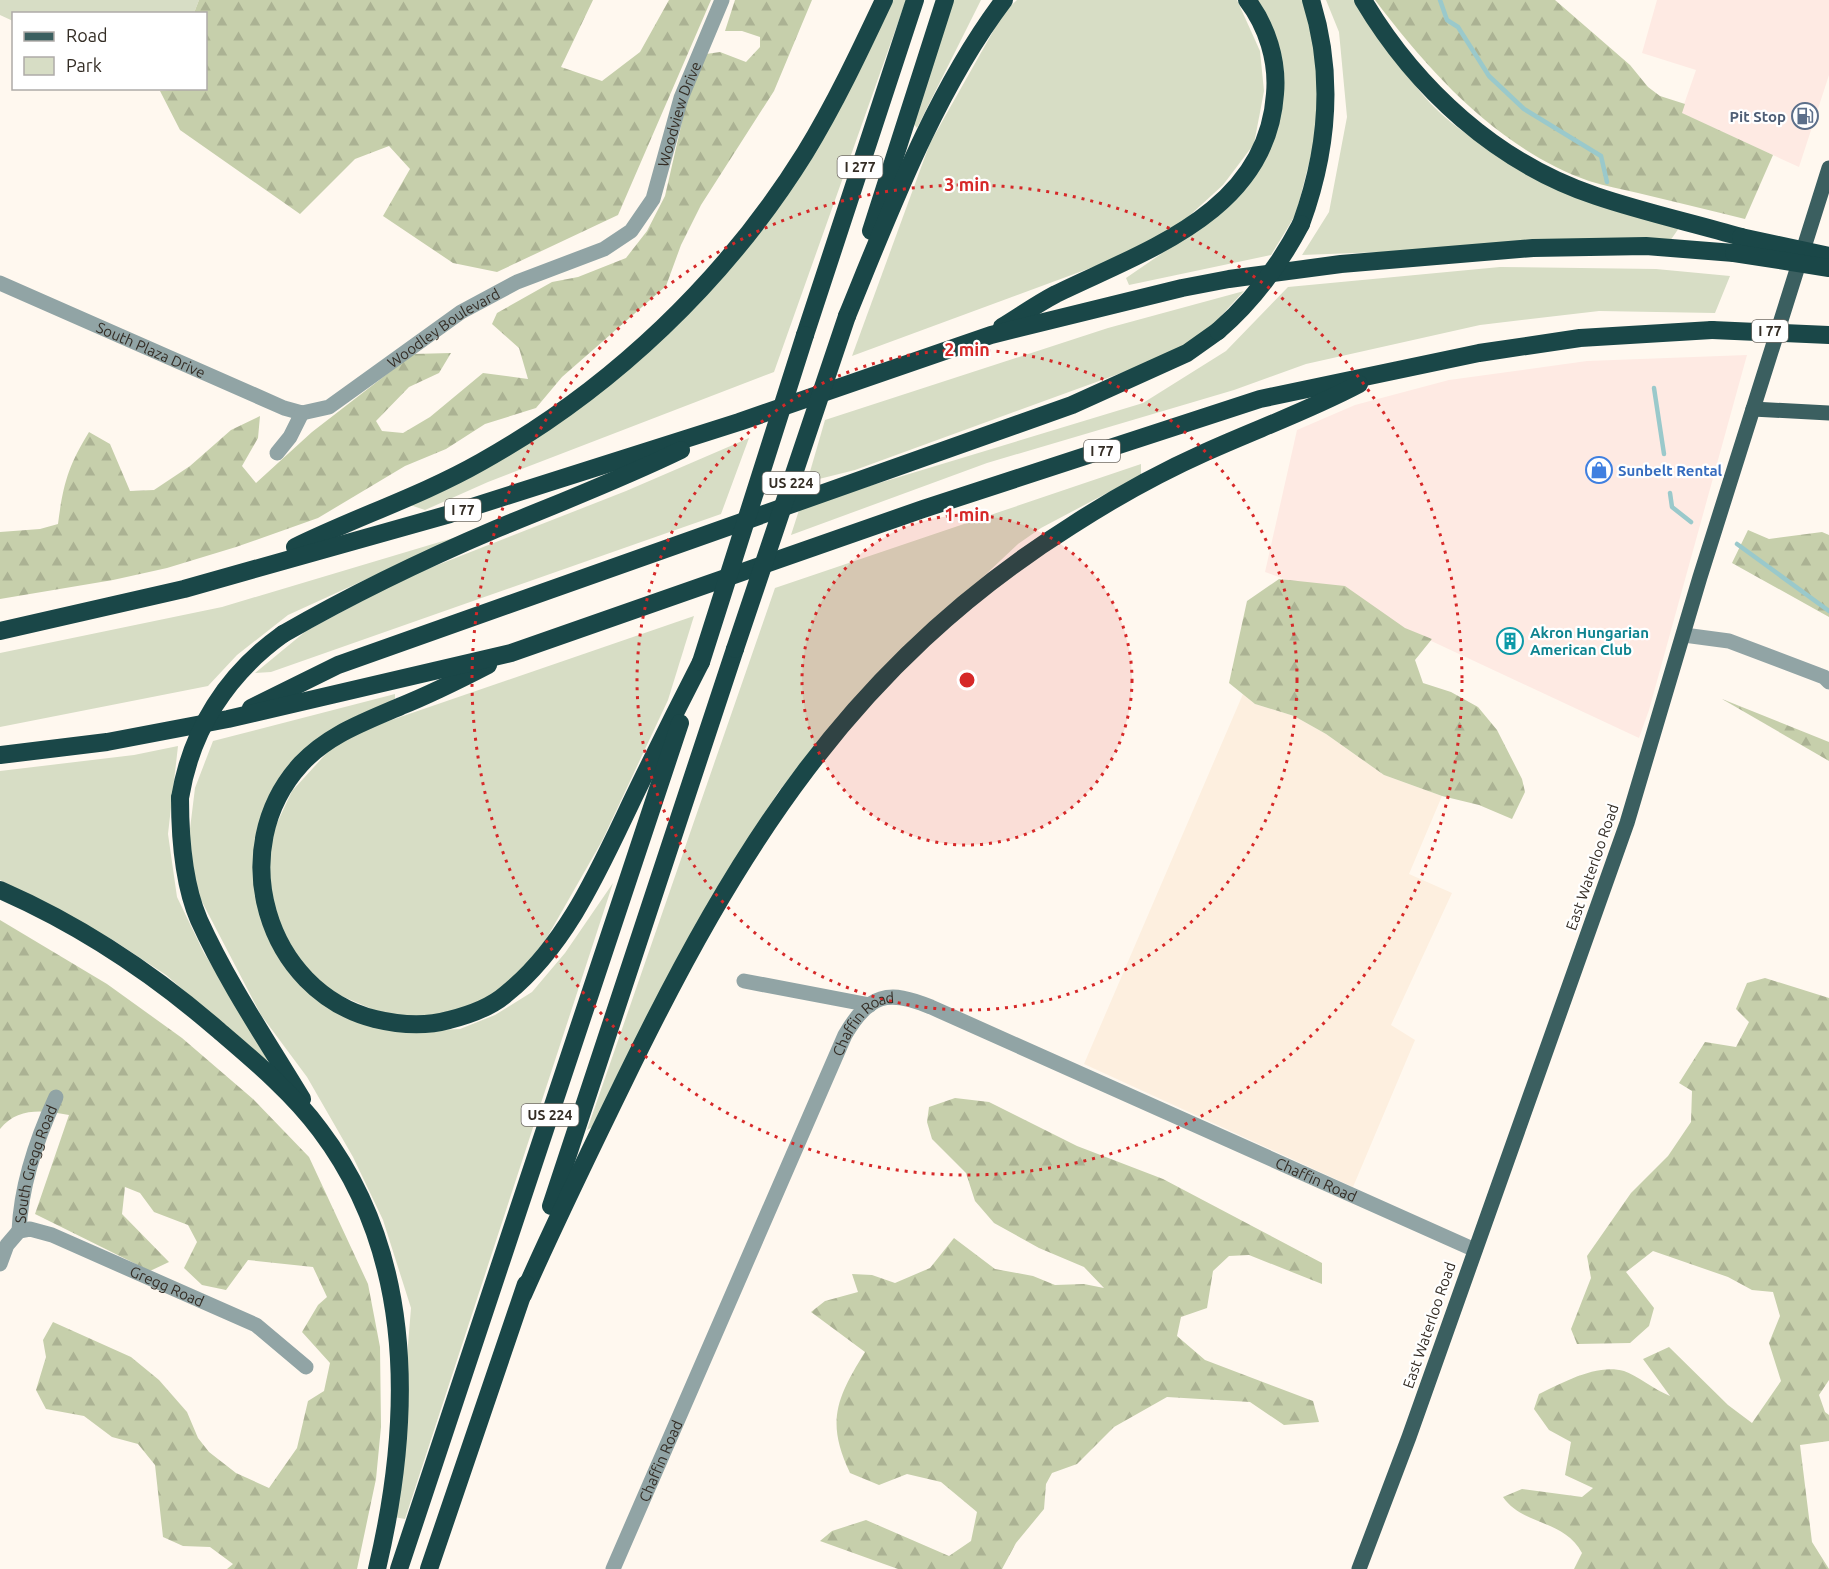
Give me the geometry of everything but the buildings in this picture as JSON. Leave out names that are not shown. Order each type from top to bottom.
[{"type":"highway","points":[[255,569],[316,537],[409,499],[482,462],[551,418],[642,347],[707,282],[774,199],[825,118],[884,0]]},
{"type":"highway","name":"I 277","points":[[701,662],[915,0]]},
{"type":"highway","name":"US 224","points":[[429,1569],[523,1295],[735,649],[848,316],[880,196],[945,0]]},
{"type":"highway","points":[[848,316],[886,220],[910,168],[955,78],[1004,0]]},
{"type":"highway","points":[[991,335],[1054,296],[1189,228],[1220,203],[1242,181],[1262,151],[1268,133],[1276,86],[1271,49],[1258,16],[1247,0]]},
{"type":"highway","points":[[228,719],[338,665],[1072,405],[1187,353],[1241,311],[1264,286],[1301,224],[1319,169],[1325,137],[1327,97],[1325,60],[1319,26],[1311,0]]},
{"type":"highway","points":[[1363,0],[1403,58],[1439,100],[1494,145],[1523,163],[1594,196],[1737,245],[1829,256]]},
{"type":"highway","name":"I 77","points":[[0,631],[121,605],[450,514],[739,422],[991,335],[1191,286],[1341,264],[1432,255],[1577,247],[1737,245],[1829,268]]},
{"type":"highway","name":"I 77","points":[[0,755],[107,741],[228,719],[511,653],[923,509],[1238,406],[1381,372],[1580,338],[1712,330],[1829,335]]},
{"type":"highway","points":[[523,1295],[564,1201],[666,996],[711,913],[792,786],[869,693],[945,618],[1020,559],[1069,527],[1172,468],[1336,396],[1381,372]]},
{"type":"highway","points":[[377,1569],[399,1439],[401,1385],[397,1324],[385,1269],[367,1214],[339,1160],[243,1001],[199,919],[186,877],[180,798],[191,751],[213,706],[243,667],[282,634],[343,600],[450,550],[606,486],[739,422]]},
{"type":"highway","points":[[511,653],[334,737],[301,764],[277,801],[268,824],[260,863],[261,884],[269,920],[281,949],[296,970],[319,992],[351,1011],[401,1024],[421,1025],[443,1022],[486,1007],[523,979],[554,943],[589,884],[701,662]]},
{"type":"highway","name":"US 224","points":[[399,1569],[701,662]]},
{"type":"highway","points":[[0,890],[79,929],[128,959],[184,1000],[244,1052],[320,1129]]},
{"type":"main road","name":"East Waterloo Road","points":[[1359,1569],[1627,823],[1829,168]]},
{"type":"main road","points":[[1753,410],[1829,413]]},
{"type":"street","name":"Woodview Drive","points":[[634,227],[653,199],[681,98],[722,0]]},
{"type":"street","name":"Woodley Boulevard","points":[[302,413],[329,407],[348,395],[425,336],[461,312],[518,282],[604,249],[634,227]]},
{"type":"street","name":"South Plaza Drive","points":[[0,284],[284,408],[302,413]]},
{"type":"street","points":[[277,453],[290,437],[302,413]]},
{"type":"street","points":[[1684,635],[1729,641],[1824,677],[1829,682]]},
{"type":"street","points":[[744,981],[870,1005]]},
{"type":"street","name":"Chaffin Road","points":[[613,1569],[845,1035],[854,1019],[870,1005],[895,996],[922,1003],[1474,1250]]},
{"type":"street","name":"South Gregg Road","points":[[19,1232],[26,1184],[44,1124],[56,1097]]},
{"type":"street","name":"Gregg Road","points":[[19,1232],[30,1229],[52,1234],[222,1309],[264,1330],[306,1366]]},
{"type":"street","points":[[0,1264],[7,1245],[19,1232]]},
{"type":"shaded area","points":[[1657,0],[1829,0],[1829,75],[1799,167],[1681,113],[1696,70],[1642,53]]},
{"type":"shaded area","points":[[1747,355],[1649,710],[1639,738],[1350,603],[1265,572],[1297,430],[1355,405],[1449,380],[1587,361]]},
{"type":"shaded area","points":[[1243,694],[1255,704],[1294,716],[1326,734],[1384,775],[1442,796],[1409,874],[1452,893],[1391,1025],[1415,1040],[1353,1187],[1084,1064]]},
{"type":"green space","points":[[0,0],[199,0],[194,12],[12,12],[12,21],[0,15]]},
{"type":"green space","points":[[199,0],[593,0],[561,67],[602,81],[640,52],[669,0],[711,0],[618,215],[497,272],[453,263],[383,216],[410,169],[389,146],[355,159],[300,214],[180,130],[160,91],[207,90],[207,12],[194,12]]},
{"type":"green space","points":[[735,0],[812,0],[774,91],[701,205],[681,245],[666,286],[562,377],[536,408],[485,424],[446,449],[405,466],[318,518],[167,568],[113,580],[0,599],[0,532],[40,529],[58,524],[67,476],[89,432],[110,444],[130,491],[154,490],[190,466],[231,430],[260,416],[258,438],[242,466],[256,483],[312,432],[413,354],[451,353],[439,373],[409,387],[376,421],[382,431],[403,433],[430,417],[483,373],[528,379],[519,348],[492,324],[497,313],[552,282],[578,277],[626,258],[647,231],[665,196],[687,100],[706,54],[720,52],[746,62],[760,47],[760,37],[742,31],[725,31]]},
{"type":"green space","points":[[891,0],[906,0],[774,372],[488,482],[425,510],[410,505],[550,425],[746,246]]},
{"type":"green space","points":[[952,0],[981,0],[917,128],[911,121]]},
{"type":"green space","points":[[1017,0],[1237,0],[1260,51],[1264,91],[1254,144],[1223,185],[1177,227],[1104,263],[852,356],[930,143],[1004,12]]},
{"type":"green space","points":[[1254,0],[1306,0],[1319,80],[1320,120],[1296,214],[1271,255],[1129,285],[1126,278],[1228,208],[1265,158],[1279,112]]},
{"type":"green space","points":[[1326,0],[1356,0],[1420,92],[1456,127],[1485,146],[1548,177],[1681,225],[1670,241],[1302,255],[1329,212],[1347,117],[1339,32]]},
{"type":"green space","points":[[1375,0],[1555,0],[1630,65],[1648,87],[1660,96],[1685,104],[1682,113],[1773,155],[1745,219],[1589,181],[1525,150],[1469,106],[1444,81],[1419,55]]},
{"type":"green space","points":[[1500,267],[1656,269],[1730,276],[1715,313],[1599,311],[1480,325],[1306,364],[1234,390],[987,463],[791,535],[800,507],[1143,403],[1226,351],[1288,287]]},
{"type":"green space","points":[[1244,291],[1208,330],[1176,353],[855,470],[807,482],[825,420],[1108,328]]},
{"type":"green space","points":[[749,438],[721,514],[271,672],[255,673],[306,631],[407,577],[626,491]]},
{"type":"green space","points":[[1141,464],[1141,475],[1041,528],[1018,544],[862,691],[778,792],[675,964],[596,1125],[587,1130],[775,588]]},
{"type":"green space","points":[[1748,530],[1769,539],[1822,532],[1829,535],[1829,617],[1732,563]]},
{"type":"green space","points":[[463,535],[288,615],[237,655],[208,686],[0,727],[0,653],[222,607]]},
{"type":"green space","points":[[1279,579],[1345,586],[1405,628],[1432,639],[1415,660],[1423,683],[1451,692],[1478,707],[1497,730],[1522,779],[1525,792],[1512,819],[1479,805],[1442,796],[1384,775],[1326,734],[1294,716],[1255,704],[1229,683],[1247,601]]},
{"type":"green space","points":[[694,616],[668,700],[602,841],[545,941],[512,981],[480,1002],[441,1016],[388,1016],[330,991],[311,974],[282,939],[267,875],[271,836],[292,791],[335,744],[374,726]]},
{"type":"green space","points":[[395,694],[395,701],[285,773],[260,904],[308,991],[410,1031],[460,1029],[495,1015],[532,992],[565,953],[613,883],[405,1519],[394,1517],[411,1308],[383,1220],[353,1157],[307,1077],[261,1015],[199,896],[188,845],[195,788],[213,741]]},
{"type":"green space","points":[[1722,699],[1829,742],[1829,761]]},
{"type":"green space","points":[[178,746],[168,834],[177,897],[204,953],[271,1059],[265,1061],[166,975],[113,940],[0,880],[0,771],[134,755]]},
{"type":"green space","points":[[0,920],[107,984],[182,1038],[253,1099],[309,1157],[368,1284],[380,1347],[381,1427],[376,1479],[357,1569],[227,1569],[233,1564],[210,1547],[183,1546],[163,1537],[155,1465],[138,1444],[112,1437],[84,1416],[46,1409],[36,1390],[46,1357],[43,1340],[53,1322],[131,1357],[159,1380],[187,1412],[198,1438],[209,1452],[236,1473],[269,1488],[297,1448],[308,1401],[324,1391],[330,1363],[302,1332],[318,1305],[327,1297],[313,1267],[248,1260],[226,1290],[202,1285],[184,1268],[197,1242],[188,1225],[154,1212],[140,1193],[125,1187],[122,1214],[169,1262],[150,1271],[35,1214],[69,1115],[32,1112],[14,1117],[0,1129]]},
{"type":"green space","points":[[1765,978],[1829,998],[1829,1380],[1819,1395],[1825,1412],[1829,1415],[1829,1441],[1800,1445],[1812,1542],[1829,1569],[1574,1569],[1582,1553],[1574,1542],[1565,1534],[1521,1513],[1503,1497],[1522,1489],[1582,1497],[1593,1488],[1565,1475],[1571,1442],[1549,1430],[1534,1409],[1539,1394],[1580,1375],[1614,1369],[1629,1373],[1670,1396],[1643,1359],[1669,1347],[1728,1405],[1752,1423],[1781,1381],[1769,1343],[1780,1316],[1773,1292],[1752,1290],[1728,1277],[1653,1251],[1626,1272],[1654,1308],[1649,1326],[1630,1343],[1577,1344],[1571,1329],[1591,1278],[1587,1256],[1631,1193],[1668,1156],[1691,1122],[1692,1091],[1679,1083],[1705,1042],[1736,1047],[1749,1022],[1736,1009],[1747,983]]},
{"type":"green space","points":[[955,1098],[989,1102],[1077,1146],[1163,1179],[1322,1263],[1322,1284],[1249,1255],[1229,1256],[1213,1271],[1207,1308],[1181,1317],[1177,1336],[1205,1360],[1313,1401],[1319,1422],[1284,1425],[1250,1402],[1167,1397],[1114,1427],[1077,1464],[1052,1473],[1046,1484],[1044,1509],[1016,1543],[1002,1569],[898,1569],[820,1541],[832,1531],[866,1520],[949,1556],[971,1541],[977,1512],[941,1482],[907,1474],[879,1485],[850,1473],[838,1439],[838,1411],[841,1397],[865,1352],[811,1312],[825,1301],[858,1292],[852,1274],[872,1275],[895,1283],[930,1268],[954,1238],[995,1269],[1033,1276],[1055,1285],[1084,1284],[1104,1288],[1084,1267],[1039,1248],[994,1223],[975,1201],[966,1173],[932,1139],[927,1122],[929,1107]]},
{"type":"waterway","points":[[1440,0],[1447,20],[1458,27],[1489,76],[1524,109],[1601,156],[1607,182]]},
{"type":"waterway","points":[[1654,388],[1664,454]]},
{"type":"waterway","points":[[1670,493],[1672,507],[1691,522]]},
{"type":"waterway","points":[[1737,544],[1829,611]]},
{"type":"place","name":"Pit Stop","points":[[1805,116]]},
{"type":"place","name":"Sunbelt Rental","points":[[1599,470]]},
{"type":"place","name":"Akron Hungarian American Club","points":[[1510,641]]}]
